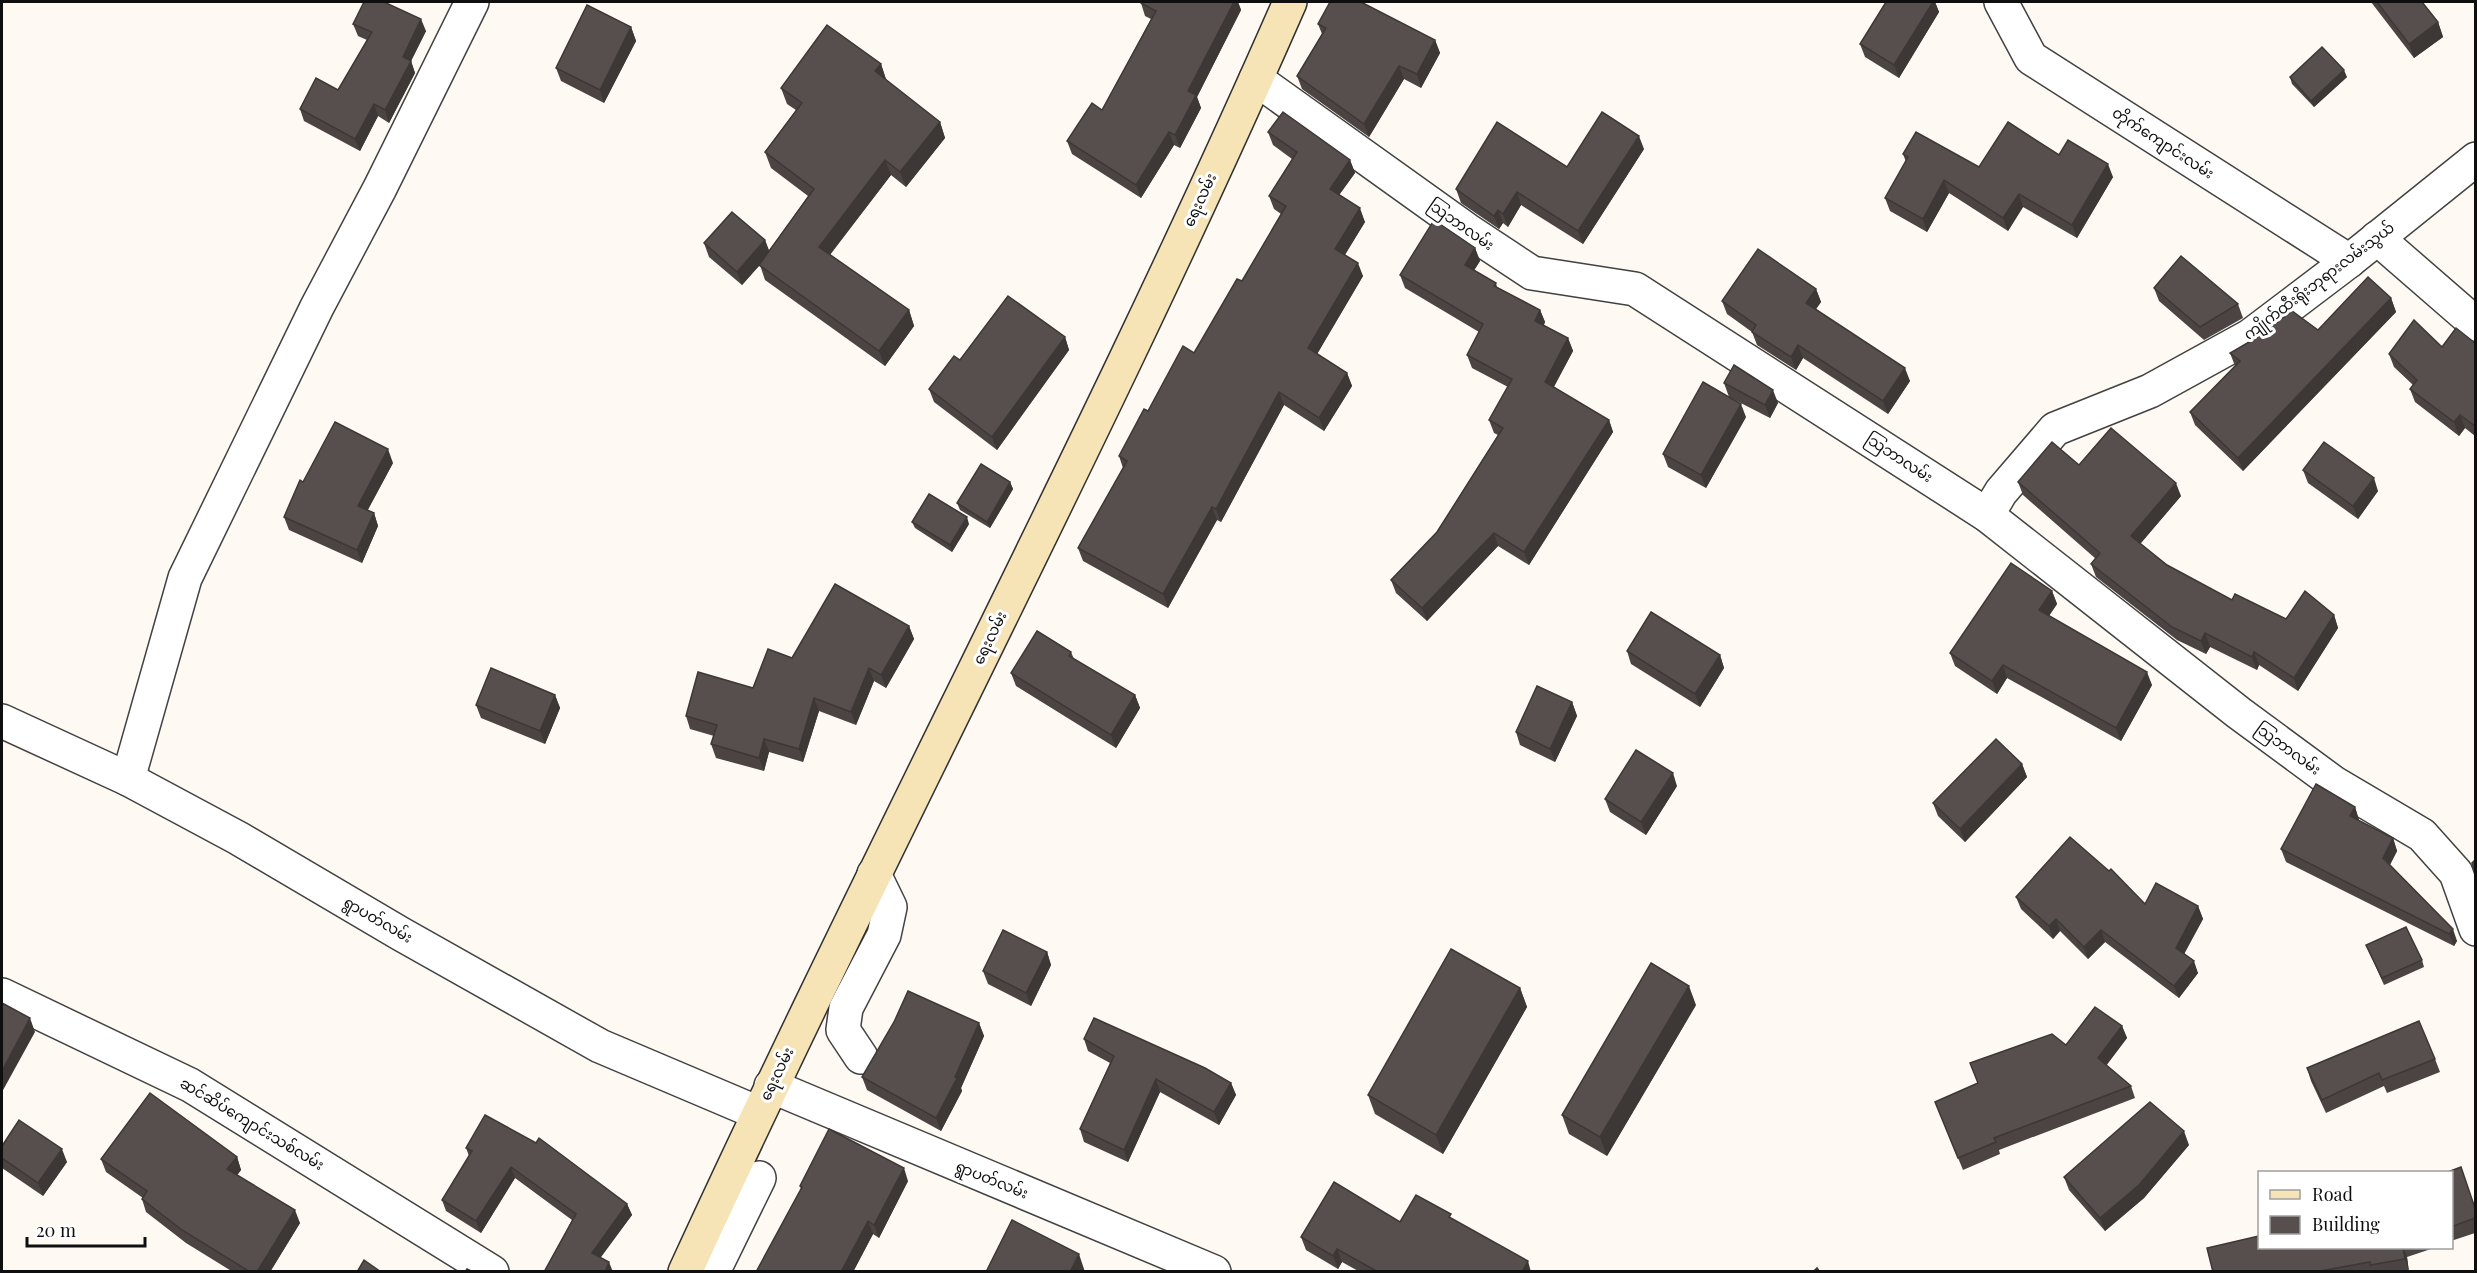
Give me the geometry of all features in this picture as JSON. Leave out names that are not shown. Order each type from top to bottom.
[{"type":"street","points":[[128,779],[185,578],[312,317],[380,188],[472,2]]},
{"type":"street","name":"ရေးလမ်း","points":[[685,1272],[764,1100],[1107,401],[1290,2]]},
{"type":"street","name":"တိုက်ကျောင်းလမ်း","points":[[2001,2],[2031,58],[2349,261]]},
{"type":"street","name":"သြဘာလမ်း","points":[[1256,79],[1467,230],[1532,273],[1635,289],[1987,515],[2267,734],[2334,783],[2422,835],[2456,873],[2475,929]]},
{"type":"street","name":"ကျိုက်ထီးရိုးဘုရားလမ်းသွယ်","points":[[1987,515],[2001,492],[2055,429],[2150,391],[2250,336],[2349,261],[2475,159]]},
{"type":"street","points":[[2377,238],[2475,324]]},
{"type":"street","name":"ရွာပတ်လမ်း","points":[[2,721],[128,779],[238,838],[401,934],[600,1046],[764,1100],[1214,1272]]},
{"type":"street","points":[[861,1057],[843,1030],[846,1008],[884,935],[890,907],[874,874]]},
{"type":"street","name":"ဆင်ဆိပ်ကျောင်းသစ်လမ်း","points":[[2,995],[190,1085],[492,1272]]},
{"type":"street","points":[[713,1272],[759,1178]]},
{"type":"building","points":[[364,2],[384,2],[421,19],[403,57],[411,61],[385,110],[374,104],[355,139],[300,109],[316,78],[338,90],[372,32],[353,24]]},
{"type":"building","points":[[1141,2],[1234,2],[1188,91],[1196,95],[1175,135],[1169,132],[1136,185],[1067,141],[1092,103],[1102,110],[1156,11]]},
{"type":"building","points":[[1330,2],[1361,2],[1435,40],[1417,74],[1399,66],[1364,124],[1297,76],[1326,28],[1318,24]]},
{"type":"building","points":[[1886,2],[1933,2],[1894,65],[1860,44]]},
{"type":"building","points":[[2377,2],[2422,2],[2438,22],[2409,44]]},
{"type":"building","points":[[587,5],[631,27],[600,90],[556,68]]},
{"type":"building","points":[[827,25],[881,64],[875,71],[940,122],[900,172],[885,160],[819,247],[909,310],[879,351],[759,265],[814,189],[765,152],[802,103],[781,88]]},
{"type":"building","points":[[2322,47],[2344,70],[2311,101],[2290,77]]},
{"type":"building","points":[[1283,112],[1350,160],[1330,189],[1360,208],[1335,249],[1358,263],[1308,348],[1347,373],[1319,418],[1279,392],[1216,509],[1212,507],[1163,594],[1078,548],[1127,461],[1119,456],[1144,409],[1148,411],[1183,346],[1194,353],[1237,279],[1242,281],[1286,206],[1269,196],[1297,152],[1268,132]]},
{"type":"building","points":[[1602,112],[1639,136],[1578,231],[1517,192],[1503,214],[1498,210],[1494,216],[1456,189],[1497,122],[1567,167]]},
{"type":"building","points":[[2008,122],[2059,155],[2068,140],[2108,164],[2072,225],[2019,194],[2003,218],[1944,180],[1923,219],[1885,198],[1908,157],[1903,154],[1916,132],[1979,167]]},
{"type":"building","points":[[732,212],[765,240],[737,272],[704,243]]},
{"type":"building","points":[[1434,220],[1475,248],[1465,265],[1496,283],[1494,286],[1540,310],[1535,321],[1568,338],[1545,382],[1609,420],[1524,552],[1494,533],[1422,608],[1391,580],[1437,532],[1503,428],[1489,420],[1512,379],[1467,355],[1483,324],[1400,275]]},
{"type":"building","points":[[1758,249],[1816,289],[1806,303],[1905,368],[1883,401],[1798,345],[1791,357],[1752,332],[1756,325],[1722,301]]},
{"type":"building","points":[[2181,256],[2238,304],[2200,327],[2154,288]]},
{"type":"building","points":[[2368,277],[2391,298],[2238,458],[2190,412],[2240,361],[2230,353],[2256,338],[2292,311],[2318,330]]},
{"type":"building","points":[[1008,296],[1065,337],[992,437],[929,389],[954,356],[960,360]]},
{"type":"building","points":[[2414,320],[2442,347],[2456,328],[2475,343],[2475,426],[2460,415],[2454,422],[2410,389],[2417,380],[2389,354]]},
{"type":"building","points":[[1734,365],[1773,390],[1765,405],[1724,383]]},
{"type":"building","points":[[1703,382],[1741,404],[1701,475],[1663,454]]},
{"type":"building","points":[[335,422],[388,449],[358,506],[374,513],[357,550],[284,517],[300,480],[303,482]]},
{"type":"building","points":[[2111,428],[2176,483],[2131,536],[2167,565],[2232,600],[2235,594],[2286,619],[2305,591],[2334,615],[2294,678],[2254,652],[2252,657],[2205,633],[2201,641],[2172,627],[2091,564],[2100,553],[2018,482],[2052,442],[2079,465]]},
{"type":"building","points":[[2324,442],[2374,478],[2353,506],[2303,470]]},
{"type":"building","points":[[981,464],[1010,482],[987,522],[957,503]]},
{"type":"building","points":[[929,494],[967,517],[950,545],[912,522]]},
{"type":"building","points":[[2011,563],[2052,591],[2039,610],[2147,672],[2116,728],[2003,665],[1992,681],[1950,653]]},
{"type":"building","points":[[835,584],[909,626],[881,675],[869,668],[851,712],[814,698],[799,749],[764,739],[759,758],[711,744],[717,725],[686,716],[698,672],[753,688],[768,649],[792,658]]},
{"type":"building","points":[[1651,612],[1720,655],[1695,694],[1627,651]]},
{"type":"building","points":[[1037,631],[1071,652],[1069,656],[1135,695],[1111,735],[1011,673]]},
{"type":"building","points":[[491,668],[555,695],[540,731],[476,705]]},
{"type":"building","points":[[1537,686],[1572,702],[1550,749],[1516,732]]},
{"type":"building","points":[[1996,739],[2022,764],[1960,829],[1933,803]]},
{"type":"building","points":[[1636,750],[1673,773],[1641,822],[1605,799]]},
{"type":"building","points":[[2316,784],[2355,807],[2350,816],[2393,838],[2383,858],[2453,929],[2449,934],[2281,849]]},
{"type":"building","points":[[2070,837],[2109,871],[2111,869],[2145,904],[2156,883],[2198,906],[2176,948],[2194,961],[2174,986],[2101,930],[2084,947],[2056,919],[2049,926],[2016,897]]},
{"type":"building","points":[[2406,927],[2422,960],[2382,978],[2366,945]]},
{"type":"building","points":[[1003,930],[1047,952],[1026,993],[983,971]]},
{"type":"building","points":[[1451,949],[1520,988],[1436,1135],[1368,1095]]},
{"type":"building","points":[[1651,963],[1689,986],[1600,1137],[1562,1115]]},
{"type":"building","points":[[908,991],[979,1023],[955,1077],[957,1078],[936,1118],[862,1077],[894,1022]]},
{"type":"building","points":[[2,1003],[30,1018],[2,1071]]},
{"type":"building","points":[[2095,1007],[2122,1026],[2098,1058],[2131,1086],[1994,1138],[1996,1142],[1958,1158],[1935,1102],[1978,1083],[1970,1063],[2052,1034],[2066,1045]]},
{"type":"building","points":[[1094,1018],[1205,1068],[1231,1083],[1214,1112],[1156,1079],[1124,1150],[1080,1129],[1114,1056],[1084,1039]]},
{"type":"building","points":[[2419,1021],[2435,1059],[2382,1080],[2379,1073],[2322,1100],[2307,1068]]},
{"type":"building","points":[[150,1093],[237,1157],[227,1169],[295,1210],[257,1272],[250,1272],[182,1230],[142,1199],[147,1191],[101,1159]]},
{"type":"building","points":[[2150,1102],[2184,1131],[2139,1185],[2100,1218],[2064,1177]]},
{"type":"building","points":[[485,1115],[536,1143],[539,1138],[627,1204],[592,1253],[609,1262],[605,1272],[544,1272],[576,1214],[511,1167],[476,1221],[442,1200],[472,1151],[466,1148]]},
{"type":"building","points":[[19,1120],[62,1149],[38,1183],[2,1158],[2,1146]]},
{"type":"building","points":[[829,1129],[904,1168],[874,1225],[868,1221],[841,1272],[756,1272],[802,1187],[800,1186]]},
{"type":"building","points":[[2461,1167],[2475,1208],[2475,1218],[2453,1226],[2453,1171],[2450,1171]]},
{"type":"building","points":[[1334,1182],[1400,1222],[1416,1195],[1451,1214],[1449,1217],[1528,1261],[1522,1272],[1378,1272],[1337,1249],[1333,1256],[1301,1237]]},
{"type":"building","points":[[1012,1220],[1079,1254],[1070,1272],[986,1272]]},
{"type":"building","points":[[2258,1236],[2258,1249],[2403,1249],[2405,1259],[2370,1265],[2370,1262],[2315,1272],[2213,1272],[2207,1248]]},
{"type":"building","points":[[364,1260],[381,1272],[357,1272]]}]
